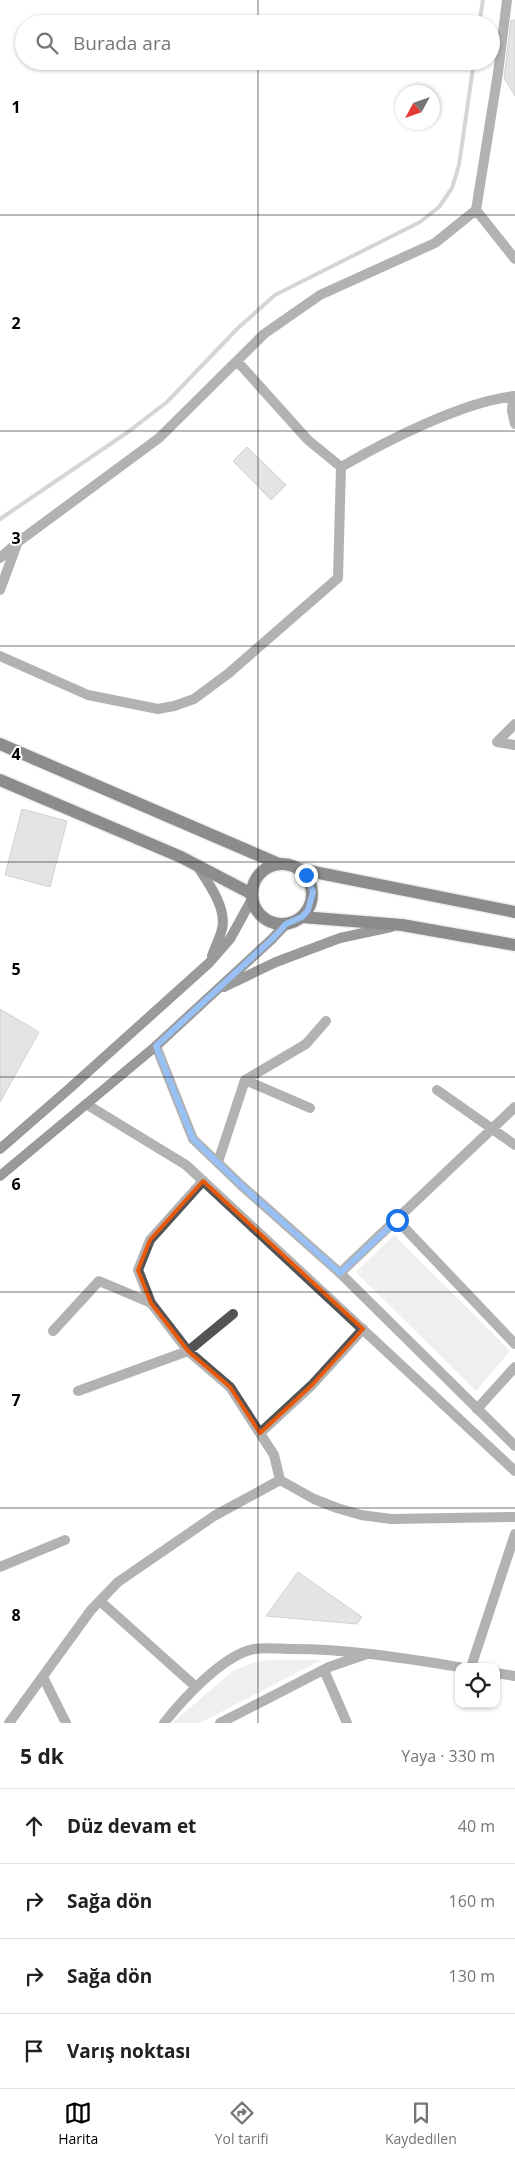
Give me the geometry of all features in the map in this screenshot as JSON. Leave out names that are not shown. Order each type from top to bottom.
[{"type":"main road","points":[[0,744],[279,864]]},
{"type":"main road","points":[[0,780],[181,857],[252,897],[256,908],[268,921],[286,924]]},
{"type":"main road","points":[[0,1149],[107,1056],[209,962],[230,939],[252,897],[255,880],[269,866],[286,864],[300,869],[515,912]]},
{"type":"main road","points":[[198,867],[213,890],[221,909],[223,927],[209,962]]},
{"type":"main road","points":[[300,869],[311,883],[313,892],[312,902],[302,917]]},
{"type":"main road","points":[[0,1176],[156,1046],[286,924],[302,917],[402,925],[515,945]]},
{"type":"main road","points":[[214,992],[276,962],[340,938],[402,925]]},
{"type":"street","points":[[500,57],[507,0]]},
{"type":"street","points":[[0,558],[18,542],[159,438],[264,334],[320,295],[436,243],[476,210],[498,70]]},
{"type":"street","points":[[476,210],[514,257]]},
{"type":"street","points":[[237,361],[308,440],[341,467]]},
{"type":"street","points":[[341,467],[370,450],[477,404],[514,396],[512,412],[515,424]]},
{"type":"street","points":[[0,656],[88,695],[158,709],[174,706],[194,698],[229,673],[338,578],[341,467]]},
{"type":"street","points":[[0,590],[18,542]]},
{"type":"street","points":[[515,724],[497,742],[515,745]]},
{"type":"street","points":[[218,1162],[245,1080],[306,1044],[326,1021]]},
{"type":"street","points":[[156,1046],[193,1139],[340,1273],[515,1446]]},
{"type":"street","points":[[245,1080],[310,1108]]},
{"type":"street","points":[[438,1090],[515,1145]]},
{"type":"street","points":[[86,1104],[186,1165],[515,1471]]},
{"type":"street","points":[[340,1273],[515,1107]]},
{"type":"street","points":[[203,1181],[150,1240],[138,1270],[151,1303],[188,1351],[230,1387],[274,1455],[280,1480],[314,1499],[361,1515],[391,1519],[515,1517]]},
{"type":"street","points":[[397,1220],[515,1344]]},
{"type":"street","points":[[53,1330],[99,1280],[151,1303]]},
{"type":"street","points":[[78,1391],[188,1351],[233,1314]]},
{"type":"street","points":[[260,1433],[312,1385],[363,1329]]},
{"type":"street","points":[[477,1409],[515,1367]]},
{"type":"street","points":[[8,1723],[91,1610],[118,1582],[206,1521],[280,1480]]},
{"type":"street","points":[[472,1663],[515,1534]]},
{"type":"street","points":[[0,1567],[65,1540]]},
{"type":"street","points":[[100,1601],[196,1687]]},
{"type":"street","points":[[164,1723],[196,1687],[224,1663],[254,1649],[326,1649],[370,1652],[455,1666]]},
{"type":"street","points":[[220,1723],[324,1670],[370,1652]]},
{"type":"street","points":[[324,1670],[346,1723]]},
{"type":"street","points":[[500,1674],[515,1676]]},
{"type":"street","points":[[43,1677],[66,1723]]},
{"type":"highlighted area","points":[[203,1181],[363,1329],[312,1385],[260,1433],[230,1387],[188,1351],[151,1303],[138,1270],[150,1240]]},
{"type":"shaded area","points":[[394,1235],[510,1351],[476,1391],[356,1272]]},
{"type":"shaded area","points":[[270,1660],[321,1660],[200,1723],[172,1723],[233,1671],[252,1663]]},
{"type":"building","points":[[511,20],[515,20],[515,96],[504,78]]},
{"type":"building","points":[[247,447],[286,485],[271,500],[233,461]]},
{"type":"building","points":[[22,809],[67,821],[50,887],[5,875]]},
{"type":"building","points":[[0,1009],[39,1032],[0,1102]]},
{"type":"building","points":[[298,1572],[362,1617],[357,1624],[266,1616]]},
{"type":"waterway","points":[[480,15],[483,0]]},
{"type":"waterway","points":[[0,519],[128,432],[167,402],[238,328],[275,295],[420,222],[439,207],[452,188],[459,165],[473,70]]},
{"type":"route","points":[[306,875],[311,883],[313,892],[312,902],[302,917],[295,922],[286,924],[156,1046],[193,1139],[242,1186],[340,1273],[397,1220]]}]
